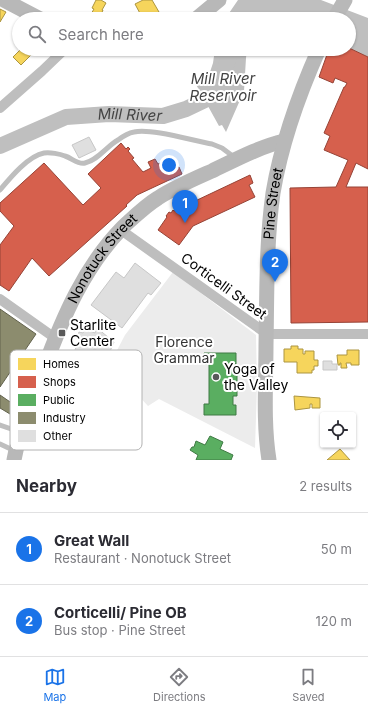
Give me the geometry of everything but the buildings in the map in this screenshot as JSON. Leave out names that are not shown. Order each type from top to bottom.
[{"type":"main road","points":[[4,0],[27,12]]},
{"type":"main road","points":[[204,12],[219,0]]},
{"type":"main road","name":"Pine Street","points":[[269,460],[265,428],[266,303],[269,228],[273,194],[284,141],[309,70],[316,56]]},
{"type":"main road","name":"Nonotuck Street","points":[[50,350],[77,289],[92,264],[121,230],[142,209],[158,198],[236,159],[268,145],[284,141]]},
{"type":"street","points":[[0,108],[58,56]]},
{"type":"street","name":"Corticelli Street","points":[[121,230],[266,334],[368,334]]},
{"type":"street","points":[[0,299],[55,338]]},
{"type":"lane","points":[[0,190],[24,165],[40,154],[45,152],[52,153],[65,156],[79,163],[85,163],[103,152],[115,141],[134,132],[149,131],[212,144],[222,148],[236,159]]},
{"type":"lane","points":[[0,425],[10,428]]},
{"type":"lane","points":[[0,444],[15,456]]},
{"type":"green space","name":"Florence Grammar","points":[[173,272],[256,335],[257,386],[255,448],[159,399],[148,406],[142,400],[142,350],[117,350],[125,335]]},
{"type":"water","points":[[238,0],[321,0],[352,12],[230,12]]},
{"type":"water","points":[[356,13],[368,18],[368,57],[356,51]]},
{"type":"water","name":"Mill River Reservoir","points":[[214,56],[246,56],[244,91],[226,132],[222,125],[219,126],[193,79],[210,72]]},
{"type":"waterway","name":"Mill River","points":[[0,146],[66,117],[109,114],[163,116],[186,109],[209,98],[224,73],[229,56]]},
{"type":"place","name":"Great Wall","points":[[185,223]]},
{"type":"place","name":"Corticelli/ Pine OB","points":[[275,282]]},
{"type":"place","name":"Starlite Center","points":[[62,333]]},
{"type":"place","name":"Yoga of the Valley","points":[[216,377]]}]
